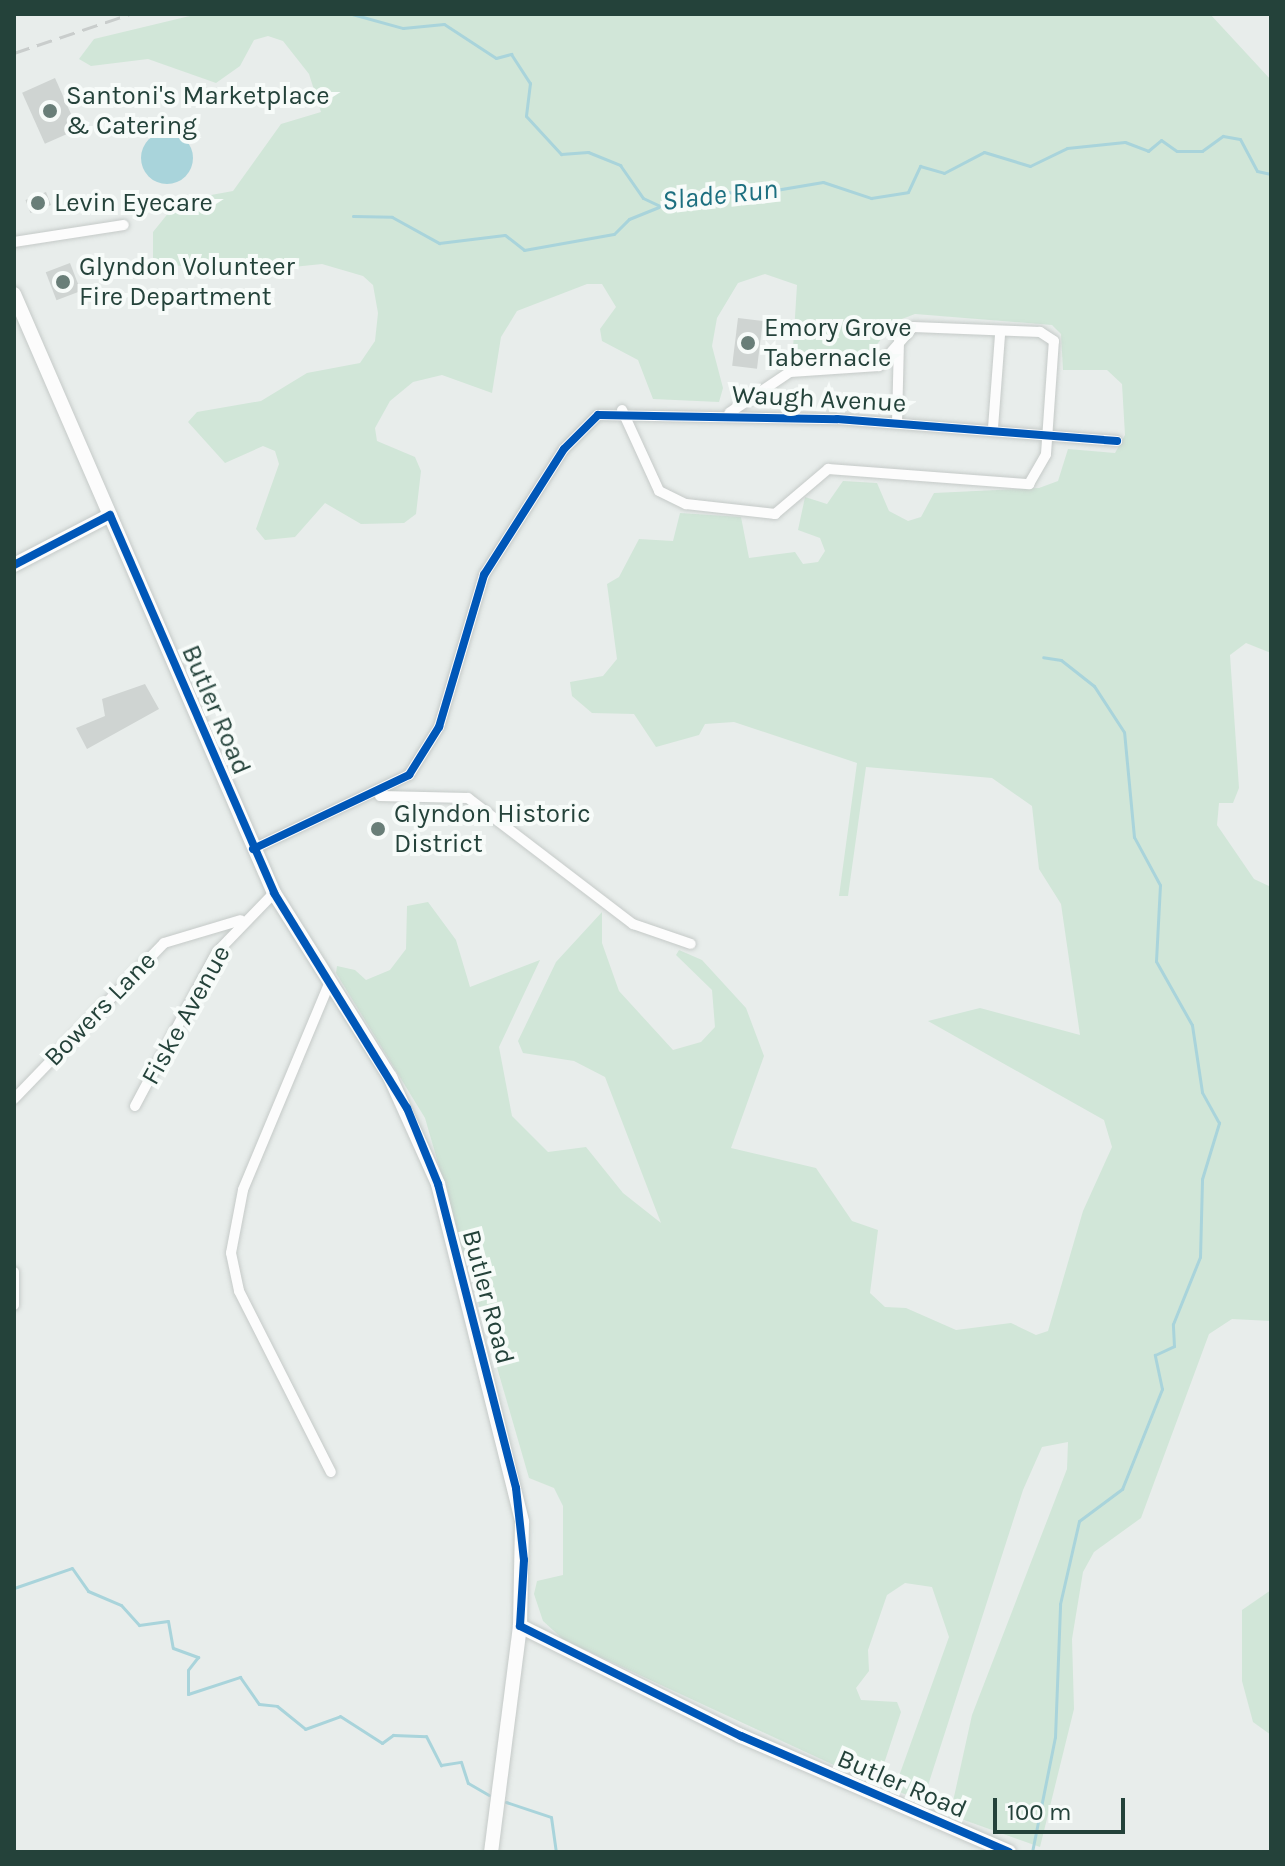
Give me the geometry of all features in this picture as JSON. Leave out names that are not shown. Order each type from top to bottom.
[{"type":"main road","name":"Butler Road","points":[[14,294],[253,849],[274,893],[407,1108],[438,1184],[516,1488],[524,1560],[520,1626],[704,1718],[1009,1852]]},
{"type":"main road","points":[[14,565],[110,515]]},
{"type":"main road","points":[[491,1852],[520,1626]]},
{"type":"street","points":[[14,242],[124,225]]},
{"type":"street","points":[[622,410],[659,491],[686,504],[775,514],[828,469],[947,482],[1035,481],[1045,432],[1054,341],[1040,332],[1000,334],[922,326],[899,337],[871,370],[790,372],[728,414]]},
{"type":"street","points":[[993,428],[1000,334]]},
{"type":"street","points":[[897,423],[899,337]]},
{"type":"street","name":"Waugh Avenue","points":[[378,796],[409,775],[432,742],[471,604],[520,515],[582,428],[598,415],[622,410],[728,414],[993,428],[1117,441]]},
{"type":"street","points":[[253,849],[378,796],[468,798],[633,924],[691,944]]},
{"type":"street","name":"Fiske Avenue","points":[[135,1106],[241,920],[274,893]]},
{"type":"street","name":"Bowers Lane","points":[[14,1099],[164,943],[241,920]]},
{"type":"street","points":[[329,984],[243,1190],[231,1253],[239,1291],[331,1472]]},
{"type":"street","points":[[14,1272],[14,1305]]},
{"type":"green space","points":[[198,14],[1210,14],[1271,80],[1271,653],[1246,643],[1230,655],[1239,788],[1233,803],[1219,803],[1217,825],[1254,879],[1271,887],[1271,1321],[1232,1319],[1209,1334],[1141,1518],[1094,1552],[1083,1572],[1072,1639],[1074,1709],[1040,1847],[950,1815],[972,1715],[1067,1469],[1068,1442],[1042,1447],[1023,1490],[923,1801],[894,1790],[949,1637],[932,1587],[905,1583],[887,1595],[868,1650],[869,1671],[856,1688],[861,1700],[897,1702],[901,1712],[877,1785],[564,1640],[543,1621],[534,1594],[537,1581],[563,1575],[563,1506],[554,1488],[529,1478],[425,1118],[336,973],[337,966],[355,970],[366,980],[390,970],[406,949],[407,906],[428,902],[456,940],[470,987],[540,960],[499,1047],[512,1116],[548,1152],[586,1147],[623,1193],[661,1223],[605,1077],[574,1061],[523,1053],[518,1041],[556,962],[602,912],[602,943],[619,991],[673,1050],[701,1042],[715,1027],[712,990],[676,955],[679,950],[702,960],[746,1008],[764,1056],[731,1148],[816,1168],[852,1221],[878,1230],[870,1293],[885,1307],[906,1308],[956,1330],[1011,1323],[1036,1335],[1048,1331],[1083,1211],[1112,1147],[1104,1120],[928,1021],[980,1008],[1080,1035],[1061,904],[1039,869],[1032,806],[992,778],[866,767],[848,896],[839,896],[857,763],[734,722],[705,724],[699,735],[656,747],[634,714],[592,713],[572,696],[570,682],[603,676],[617,659],[607,584],[619,577],[639,539],[673,541],[680,513],[741,517],[749,558],[795,552],[803,564],[818,562],[825,551],[820,538],[798,530],[805,497],[827,504],[843,481],[877,483],[889,511],[908,521],[921,517],[934,493],[1039,488],[1058,481],[1068,449],[1115,453],[1125,435],[1122,384],[1107,370],[1063,370],[1061,334],[1052,325],[915,314],[894,322],[869,355],[792,364],[797,285],[765,274],[738,283],[717,318],[712,346],[723,388],[719,402],[653,399],[638,360],[602,341],[600,329],[616,307],[602,284],[587,284],[517,311],[501,337],[492,393],[442,375],[413,382],[390,401],[375,428],[377,441],[415,457],[421,471],[416,514],[404,523],[361,524],[325,503],[295,537],[265,540],[256,529],[279,464],[275,451],[263,446],[225,463],[188,422],[197,412],[261,401],[307,373],[360,363],[375,341],[378,313],[373,285],[363,276],[322,264],[264,270],[165,265],[153,258],[153,232],[178,201],[233,191],[281,124],[321,112],[309,74],[283,41],[268,36],[254,40],[240,66],[216,83],[148,59],[91,66],[79,59],[94,39]]},
{"type":"green space","points":[[1271,1590],[1271,1735],[1253,1722],[1242,1681],[1242,1610]]},
{"type":"water","points":[[167,132],[186,139],[193,158],[186,177],[167,184],[148,177],[141,158],[148,139]]},
{"type":"building","name":"Santoni's Marketplace & Catering","points":[[55,78],[78,129],[45,144],[22,93]]},
{"type":"building","name":"Levin Eyecare","points":[[46,192],[51,205],[30,213],[25,200]]},
{"type":"building","name":"Glyndon Volunteer Fire Department","points":[[70,263],[81,291],[56,300],[46,272]]},
{"type":"building","name":"Emory Grove Tabernacle","points":[[738,318],[763,321],[757,369],[732,366]]},
{"type":"building","points":[[145,684],[159,709],[87,749],[76,728],[105,716],[102,699]]},
{"type":"waterway","name":"Slade Run","points":[[352,14],[403,28],[444,24],[496,58],[511,54],[530,83],[526,116],[561,154],[588,152],[620,165],[643,198],[660,206],[703,199],[715,190],[746,195],[823,182],[871,198],[908,192],[920,166],[944,173],[984,152],[1030,166],[1067,148],[1125,142],[1148,151],[1161,140],[1177,151],[1202,151],[1223,136],[1240,139],[1257,171],[1271,174]]},
{"type":"waterway","points":[[353,216],[392,217],[439,243],[505,235],[524,250],[614,234],[629,219],[659,207]]},
{"type":"waterway","points":[[1032,1852],[1055,1737],[1060,1604],[1079,1521],[1122,1489],[1162,1389],[1155,1355],[1174,1346],[1173,1324],[1200,1257],[1202,1179],[1219,1123],[1202,1092],[1192,1025],[1156,961],[1160,885],[1134,837],[1124,732],[1094,686],[1061,660],[1043,657]]},
{"type":"waterway","points":[[14,1588],[72,1568],[88,1591],[121,1605],[139,1625],[168,1621],[173,1648],[198,1657],[188,1670],[188,1694],[240,1677],[259,1704],[277,1706],[305,1729],[340,1716],[382,1743],[393,1735],[426,1736],[441,1765],[461,1762],[468,1783],[489,1795]]},
{"type":"waterway","points":[[506,1802],[551,1817],[556,1852]]},
{"type":"railway","points":[[14,53],[130,14]]},
{"type":"cycle path","points":[[253,849],[409,775],[439,727],[484,575],[564,449],[598,415],[837,419],[1117,441]]},
{"type":"cycle path","points":[[14,565],[110,515],[274,893],[407,1108],[438,1184],[516,1488],[524,1560],[520,1626],[741,1736],[1009,1852]]},
{"type":"place","name":"Santoni's Marketplace & Catering","points":[[50,111]]},
{"type":"place","name":"Levin Eyecare","points":[[38,203]]},
{"type":"place","name":"Glyndon Volunteer Fire Department","points":[[63,282]]},
{"type":"place","name":"Emory Grove Tabernacle","points":[[748,343]]},
{"type":"place","name":"Glyndon Historic District","points":[[378,829]]}]
